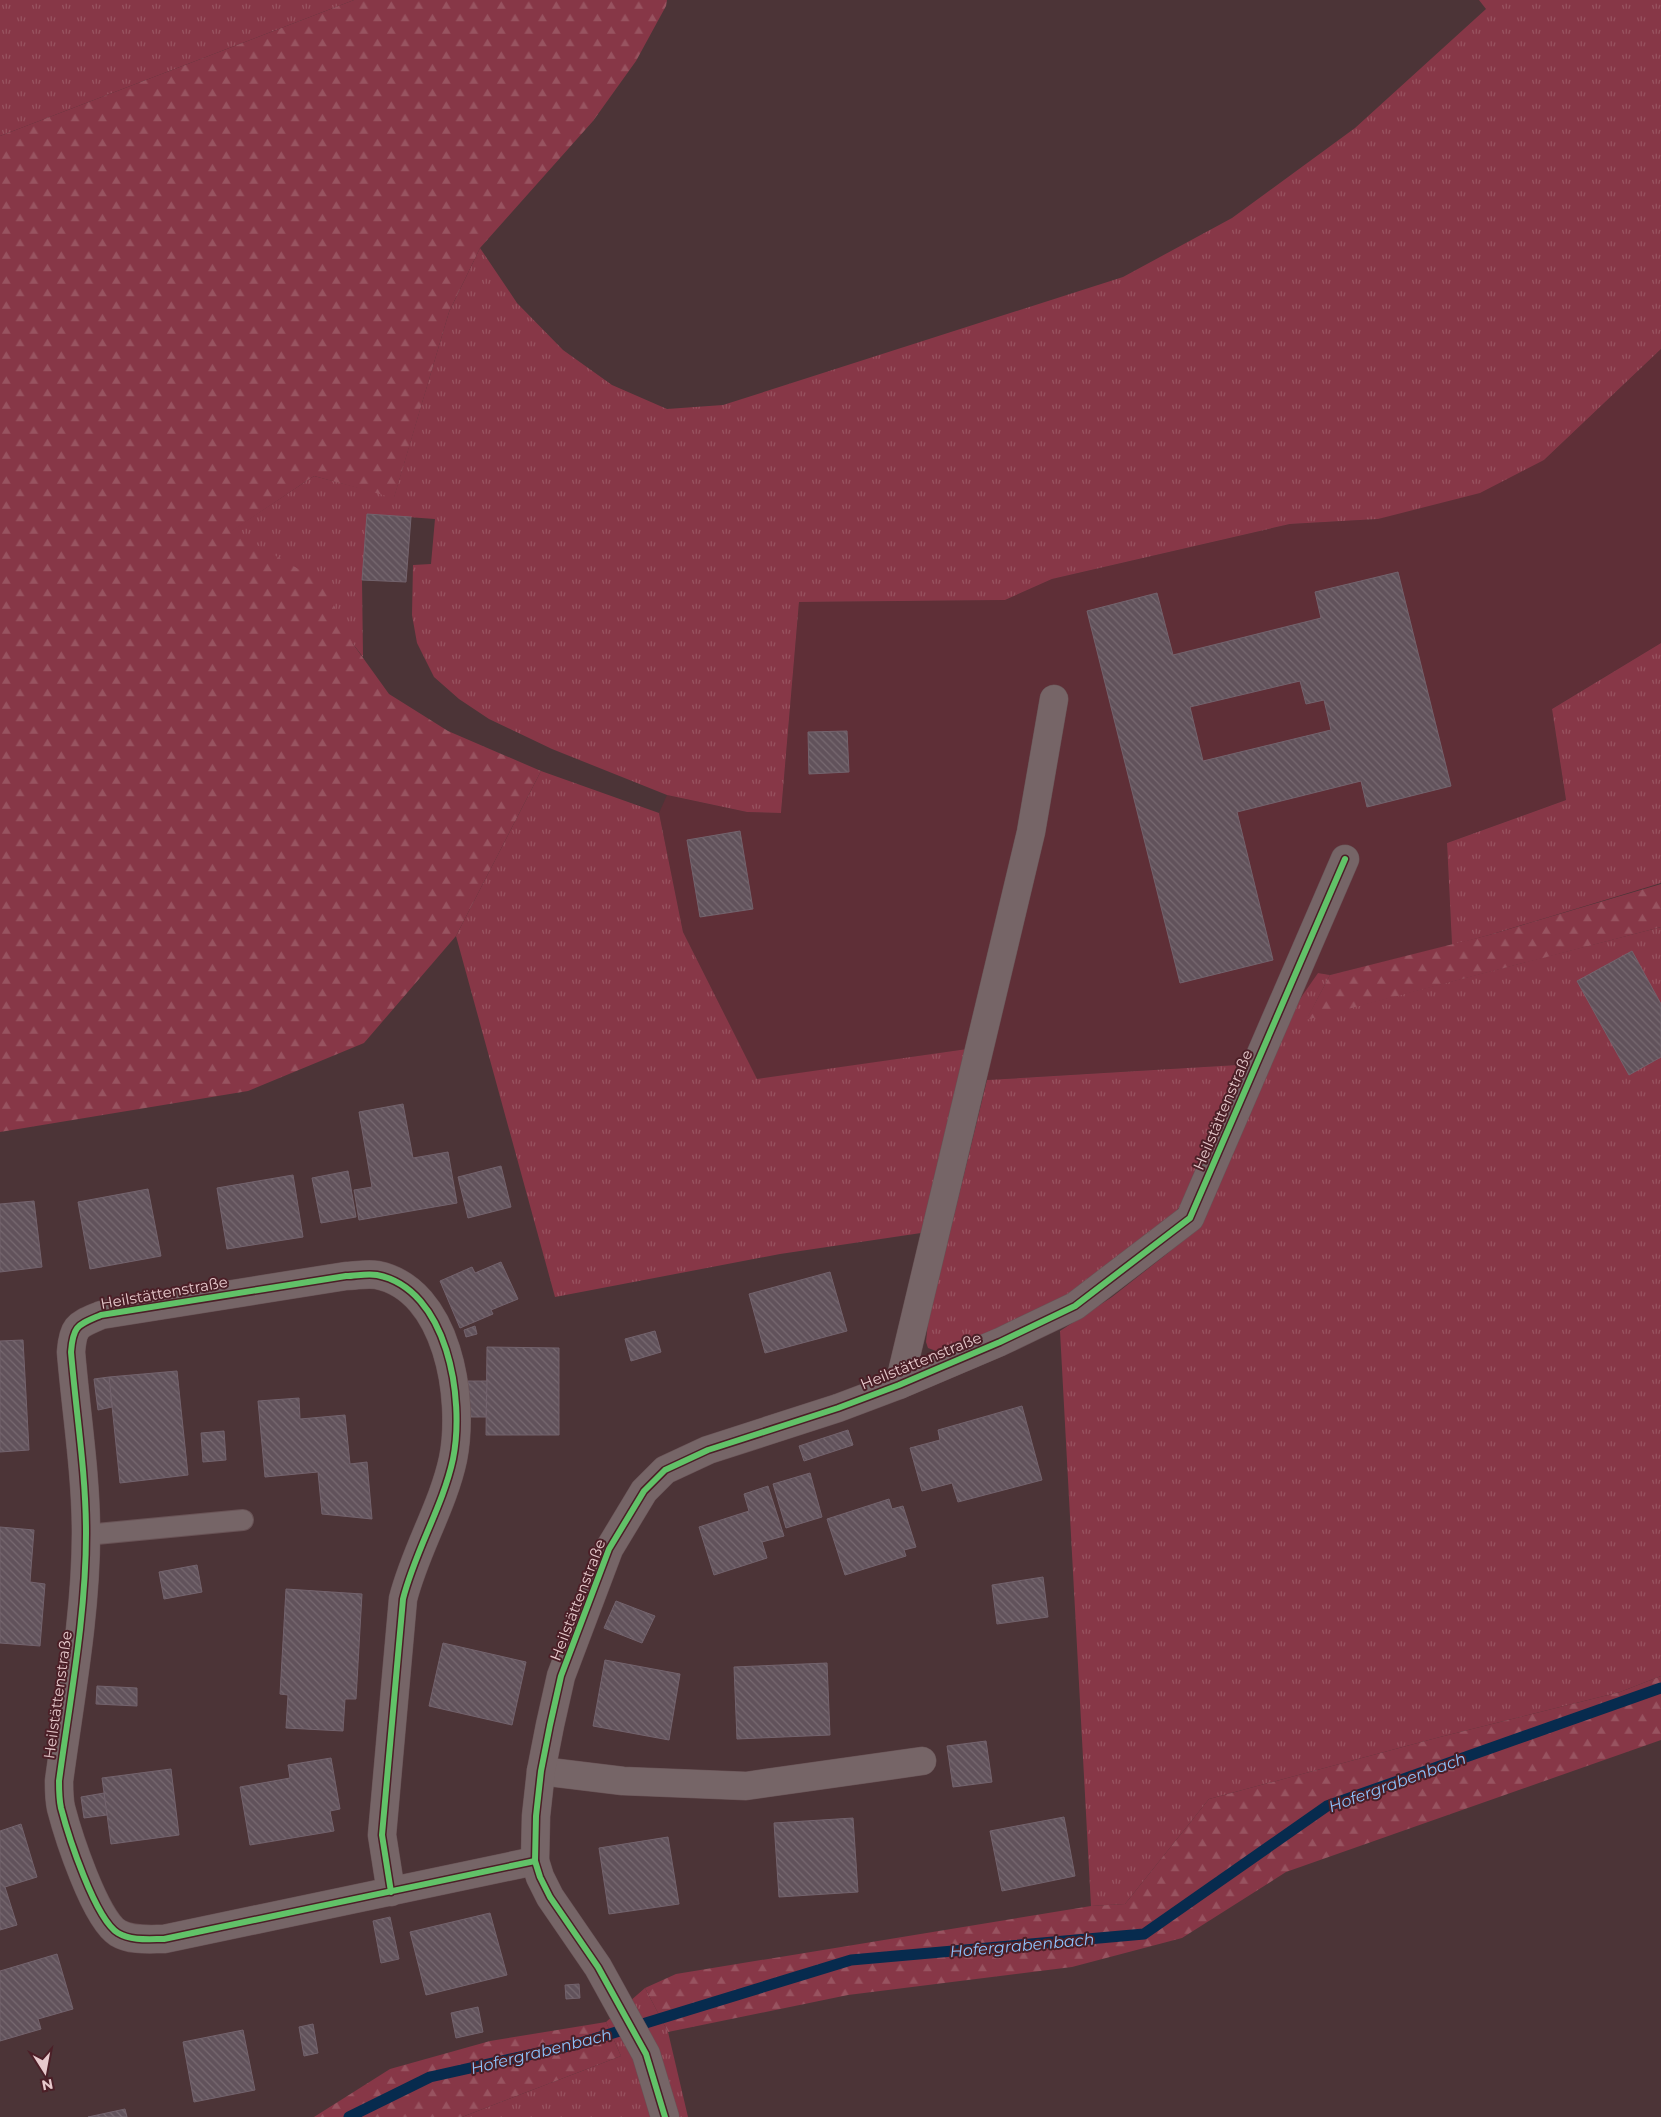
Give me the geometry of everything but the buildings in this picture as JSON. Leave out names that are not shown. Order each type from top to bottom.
[{"type":"street","name":"Heilstättenstraße","points":[[899,1385],[1031,832],[1054,699]]},
{"type":"street","name":"Heilstättenstraße","points":[[664,2117],[654,2074],[646,2054],[598,1966],[550,1897],[540,1877],[535,1861],[536,1816],[541,1772],[561,1676],[609,1550],[644,1491],[665,1470],[708,1450],[838,1408],[899,1385],[1000,1342],[1075,1306],[1190,1218],[1345,859]]},
{"type":"street","name":"Heilstättenstraße","points":[[391,1892],[382,1835],[403,1599],[410,1572],[445,1485],[453,1459],[456,1432],[455,1389],[446,1351],[434,1321],[416,1295],[396,1281],[375,1274],[346,1276],[102,1315],[80,1324],[72,1335],[71,1352],[86,1508],[86,1535],[82,1608],[59,1781],[60,1805],[70,1838],[93,1896],[106,1920],[118,1933],[143,1940],[164,1939],[391,1892],[535,1861]]},
{"type":"street","points":[[541,1772],[623,1782],[746,1786],[922,1761]]},
{"type":"lane","points":[[86,1535],[243,1520]]},
{"type":"shaded area","points":[[1661,349],[1661,643],[1552,709],[1566,800],[1447,843],[1452,945],[1330,975],[1318,973],[1272,1052],[1237,1065],[987,1080],[967,1049],[757,1080],[683,932],[659,813],[667,795],[747,812],[781,813],[799,602],[1005,600],[1052,579],[1290,524],[1378,519],[1544,460]]},
{"type":"green space","points":[[0,0],[354,0],[0,136]]},
{"type":"green space","points":[[354,0],[667,0],[666,6],[636,61],[593,121],[480,248],[449,312],[394,498],[314,476],[232,531],[323,583],[353,644],[389,694],[448,731],[541,771],[456,936],[364,1043],[248,1091],[0,1132],[0,136]]},
{"type":"green space","points":[[1479,0],[1661,0],[1661,349],[1544,460],[1480,493],[1378,519],[1290,524],[1052,579],[1005,600],[799,602],[781,813],[747,812],[667,795],[552,749],[489,719],[459,699],[434,677],[417,643],[412,615],[413,565],[431,564],[435,519],[367,514],[362,580],[363,657],[353,644],[231,531],[314,476],[394,497],[449,312],[480,248],[517,303],[563,350],[612,385],[667,409],[723,405],[1123,277],[1232,218],[1355,128],[1486,9]]},
{"type":"green space","points":[[1661,643],[1661,883],[1452,945],[1447,843],[1566,800],[1552,709]]},
{"type":"green space","points":[[541,771],[659,813],[683,932],[757,1079],[967,1049],[921,1233],[780,1254],[555,1297],[456,936]]},
{"type":"green space","points":[[1661,884],[1661,927],[1306,1020],[1330,975],[1489,935]]},
{"type":"green space","points":[[1661,927],[1661,1676],[1620,1692],[1440,1737],[1209,1799],[1125,1904],[1091,1906],[1060,1331],[1112,1297],[1168,1253],[1204,1213],[1291,1012],[1318,973],[1330,975],[1307,1019]]},
{"type":"green space","points":[[1237,1065],[1216,1132],[1197,1180],[1172,1218],[1062,1302],[958,1349],[939,1352],[928,1348],[926,1342],[928,1322],[987,1080]]},
{"type":"green space","points":[[1661,1676],[1661,1740],[1286,1872],[1182,1938],[1072,1967],[848,1995],[668,2032],[645,1988],[676,1974],[1091,1906],[1125,1904],[1209,1799],[1440,1737],[1620,1692]]},
{"type":"green space","points":[[645,1988],[668,2032],[688,2117],[462,2117],[621,2056],[606,2022]]},
{"type":"green space","points":[[606,2022],[621,2056],[462,2117],[314,2117],[390,2069],[490,2041]]},
{"type":"waterway","name":"Hofergrabenbach","points":[[349,2117],[430,2077],[574,2045],[851,1960],[1144,1934],[1327,1806],[1661,1688]]},
{"type":"cycle path","points":[[665,2117],[646,2054],[598,1967],[550,1897],[540,1877],[535,1861],[536,1816],[541,1771],[561,1676],[609,1549],[644,1491],[665,1470],[708,1450],[838,1408],[899,1385],[1000,1342],[1075,1306],[1190,1218],[1345,859]]},
{"type":"cycle path","points":[[391,1892],[382,1835],[403,1599],[414,1563],[443,1494],[453,1459],[456,1434],[453,1378],[446,1350],[435,1324],[421,1301],[401,1284],[369,1274],[346,1276],[101,1315],[87,1321],[75,1331],[71,1352],[86,1510],[86,1533],[80,1626],[59,1791],[61,1808],[76,1856],[100,1911],[109,1925],[123,1936],[141,1939],[164,1939],[535,1861]]}]
